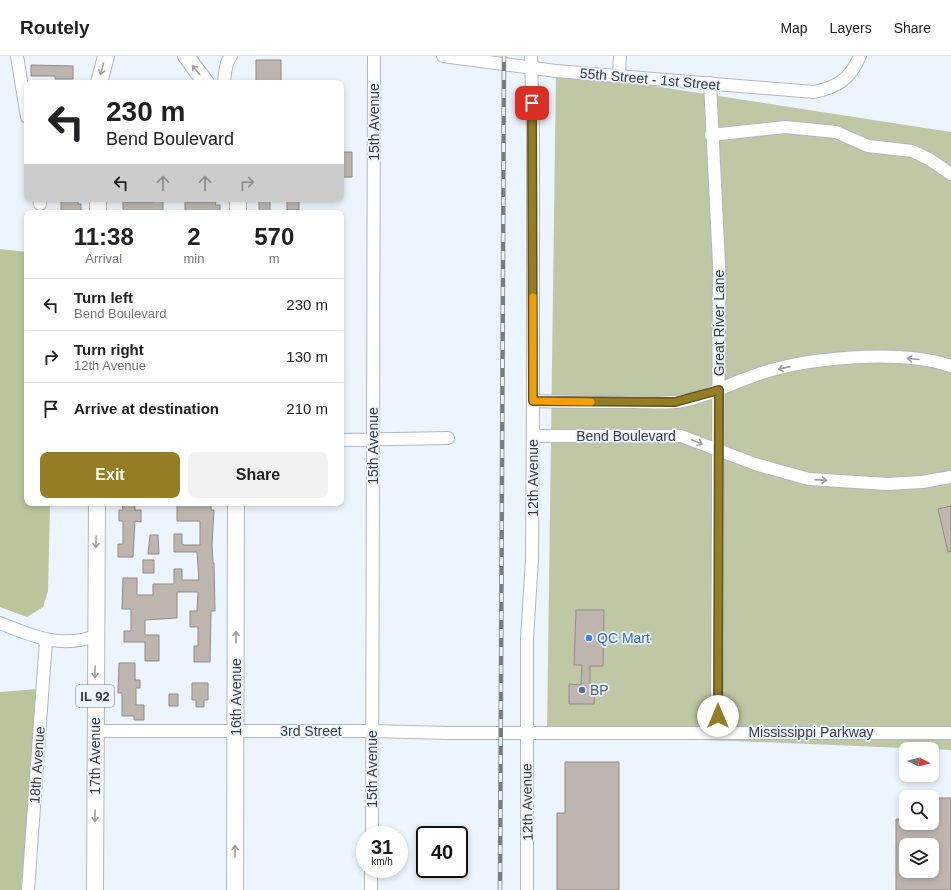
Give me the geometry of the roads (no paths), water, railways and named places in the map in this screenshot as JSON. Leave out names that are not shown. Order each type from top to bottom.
[{"type":"main road","points":[[100,80],[106,56]]},
{"type":"main road","points":[[186,56],[204,80]]},
{"type":"main road","name":"17th Avenue","points":[[95,890],[95,636],[97,506]]},
{"type":"main road","name":"16th Avenue","points":[[235,890],[236,506]]},
{"type":"street","points":[[17,56],[24,99]]},
{"type":"street","points":[[224,80],[225,70],[231,56]]},
{"type":"street","name":"15th Avenue","points":[[372,826],[374,56]]},
{"type":"street","name":"55th Street - 1st Street","points":[[443,56],[531,61],[556,71],[814,92],[841,83],[851,71],[860,56]]},
{"type":"street","points":[[619,75],[620,56]]},
{"type":"street","name":"12th Avenue","points":[[527,890],[527,638],[532,558],[533,436],[533,135],[531,61]]},
{"type":"street","name":"Great River Lane","points":[[710,83],[711,135],[719,264],[717,732]]},
{"type":"street","points":[[711,135],[785,127],[836,132],[868,146],[912,151],[929,159],[951,174]]},
{"type":"street","points":[[533,401],[675,402],[719,390],[754,375],[844,357],[915,359],[951,366]]},
{"type":"street","name":"Bend Boulevard","points":[[533,436],[681,436],[755,464],[809,479],[887,484],[922,482],[951,477]]},
{"type":"street","points":[[344,440],[448,438]]},
{"type":"street","points":[[0,623],[46,640],[72,642],[82,641],[95,636]]},
{"type":"street","name":"18th Avenue","points":[[28,890],[46,640]]},
{"type":"street","name":"3rd Street","points":[[95,731],[372,731],[527,733]]},
{"type":"street","name":"Mississippi Parkway","points":[[527,733],[951,733]]},
{"type":"street","points":[[371,878],[371,890]]},
{"type":"railway","points":[[500,890],[504,56]]},
{"type":"place","name":"QC Mart","points":[[589,638]]},
{"type":"place","name":"BP","points":[[582,690]]}]
